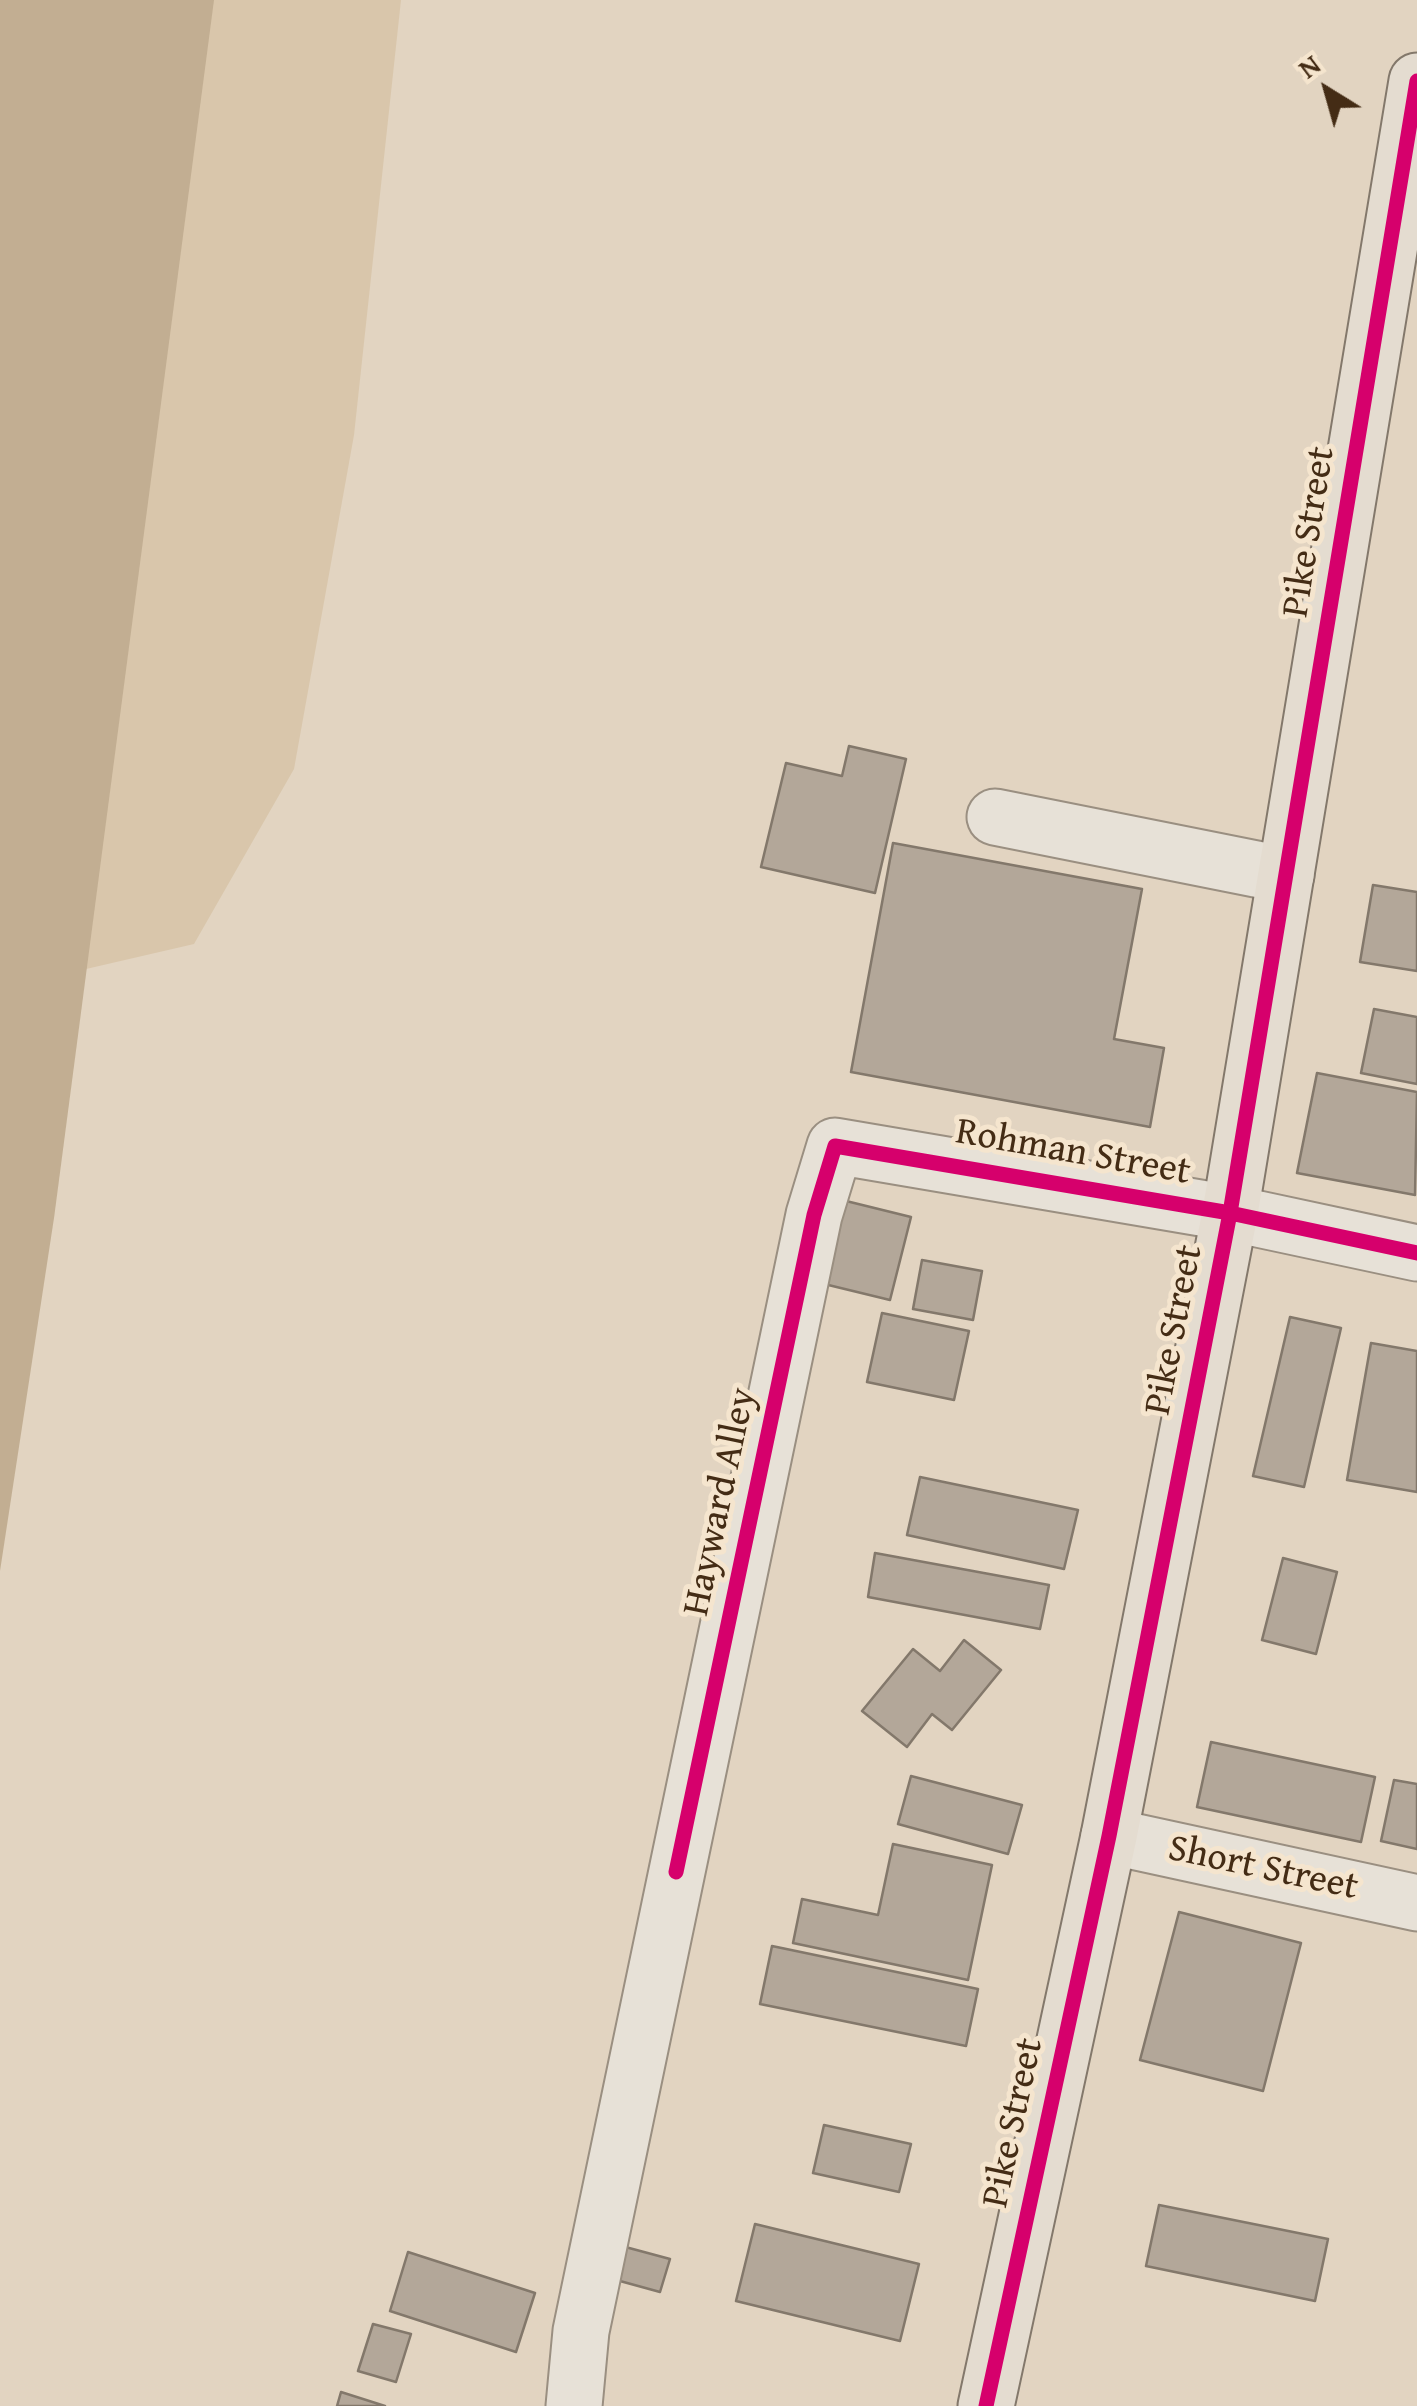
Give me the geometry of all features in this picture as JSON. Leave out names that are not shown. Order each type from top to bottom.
[{"type":"main road","name":"Pike Street","points":[[986,2406],[1110,1836],[1230,1212],[1417,81]]},
{"type":"street","points":[[995,817],[1286,874]]},
{"type":"street","name":"Rohman Street","points":[[835,1146],[1230,1212],[1417,1253]]},
{"type":"street","name":"Hayward Alley","points":[[574,2406],[581,2330],[810,1234],[835,1146]]},
{"type":"street","name":"Short Street","points":[[1110,1836],[1417,1903]]},
{"type":"shaded area","points":[[0,0],[214,0],[54,1218],[0,1571]]},
{"type":"shaded area","points":[[34,0],[401,0],[354,435],[294,769],[194,944],[4,988],[0,321]]},
{"type":"building","points":[[849,746],[906,759],[875,893],[761,867],[786,763],[842,776]]},
{"type":"building","points":[[893,843],[1142,889],[1114,1039],[1164,1048],[1150,1127],[851,1072]]},
{"type":"building","points":[[1373,885],[1417,892],[1417,971],[1360,962]]},
{"type":"building","points":[[1374,1009],[1417,1017],[1417,1084],[1361,1073]]},
{"type":"building","points":[[1317,1073],[1417,1092],[1415,1195],[1297,1173]]},
{"type":"building","points":[[838,1199],[911,1217],[890,1300],[816,1282]]},
{"type":"building","points":[[922,1260],[982,1271],[973,1320],[913,1309]]},
{"type":"building","points":[[882,1313],[969,1331],[954,1400],[867,1382]]},
{"type":"building","points":[[1290,1317],[1341,1328],[1304,1487],[1253,1476]]},
{"type":"building","points":[[1371,1343],[1417,1351],[1417,1492],[1347,1480]]},
{"type":"building","points":[[920,1477],[1078,1510],[1064,1569],[907,1535]]},
{"type":"building","points":[[875,1553],[1049,1585],[1040,1629],[868,1597]]},
{"type":"building","points":[[1283,1558],[1337,1572],[1316,1654],[1262,1640]]},
{"type":"building","points":[[964,1640],[1001,1670],[952,1730],[932,1714],[907,1747],[862,1711],[913,1649],[940,1671]]},
{"type":"building","points":[[1211,1742],[1375,1777],[1361,1842],[1197,1807]]},
{"type":"building","points":[[911,1776],[1022,1805],[1008,1854],[898,1824]]},
{"type":"building","points":[[1394,1780],[1417,1784],[1417,1849],[1381,1841]]},
{"type":"building","points":[[893,1844],[992,1865],[968,1980],[793,1943],[802,1899],[878,1915]]},
{"type":"building","points":[[1179,1912],[1301,1943],[1263,2091],[1140,2060]]},
{"type":"building","points":[[772,1946],[978,1989],[966,2046],[760,2004]]},
{"type":"building","points":[[824,2125],[911,2144],[899,2192],[813,2173]]},
{"type":"building","points":[[1159,2205],[1328,2239],[1315,2301],[1146,2266]]},
{"type":"building","points":[[755,2224],[919,2264],[900,2341],[736,2301]]},
{"type":"building","points":[[618,2245],[670,2259],[660,2292],[609,2278]]},
{"type":"building","points":[[408,2252],[535,2293],[516,2352],[390,2311]]},
{"type":"building","points":[[373,2324],[411,2334],[396,2382],[358,2371]]},
{"type":"building","points":[[341,2392],[385,2406],[337,2406]]},
{"type":"cycle path","points":[[986,2406],[1109,1836],[1230,1213],[1417,81]]},
{"type":"cycle path","points":[[676,1872],[814,1215],[835,1146],[1230,1213],[1417,1253]]}]
